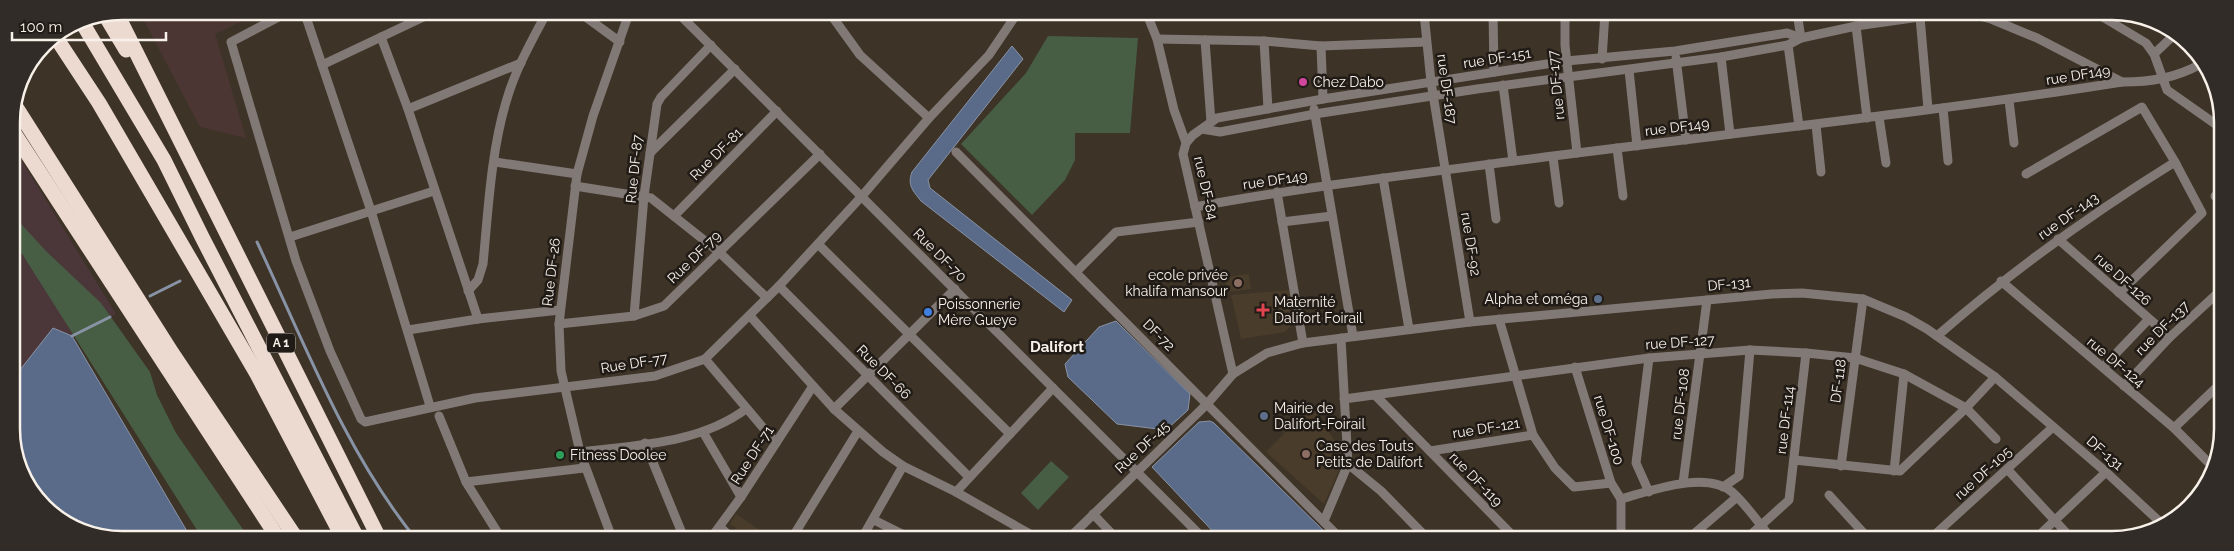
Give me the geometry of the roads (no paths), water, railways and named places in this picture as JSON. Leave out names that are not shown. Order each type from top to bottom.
[{"type":"highway","points":[[120,20],[184,148]]},
{"type":"highway","name":"A 1","points":[[109,21],[184,148],[376,531]]},
{"type":"highway","name":"A 1","points":[[84,27],[164,160],[354,531]]},
{"type":"highway","points":[[59,42],[135,164],[257,374],[339,531]]},
{"type":"highway","points":[[20,114],[172,353],[291,531]]},
{"type":"highway","points":[[20,142],[273,531]]},
{"type":"street","points":[[273,20],[231,42],[290,237],[434,191]]},
{"type":"street","points":[[307,20],[372,211],[430,406]]},
{"type":"street","points":[[322,65],[417,20]]},
{"type":"street","points":[[468,291],[478,280],[483,264],[495,162],[506,101],[521,63],[543,20]]},
{"type":"street","points":[[590,20],[620,42]]},
{"type":"street","name":"Rue DF-26","points":[[609,531],[584,468],[564,387],[558,347],[560,310],[577,174],[593,116],[628,20]]},
{"type":"street","name":"Rue DF-70","points":[[685,20],[1196,531]]},
{"type":"street","points":[[835,20],[860,55],[929,118]]},
{"type":"street","name":"Rue DF-77","points":[[290,237],[330,351],[363,421],[368,422],[430,406],[475,398],[655,376],[705,359],[750,316],[862,196],[929,118],[989,55],[1013,20]]},
{"type":"street","name":"rue DF-84","points":[[1149,20],[1157,39],[1174,110],[1186,143],[1183,154],[1233,374]]},
{"type":"street","name":"rue DF-187","points":[[1424,20],[1431,82],[1445,170]]},
{"type":"street","points":[[1493,20],[1494,72]]},
{"type":"street","name":"rue DF-177","points":[[1564,20],[1566,60],[1578,153]]},
{"type":"street","points":[[1602,59],[1605,20]]},
{"type":"street","points":[[1798,20],[1801,38]]},
{"type":"street","name":"rue DF-151","points":[[1202,129],[1220,132],[1315,114],[1502,85],[1721,57],[1788,45],[1801,38],[1856,26],[1899,20]]},
{"type":"street","points":[[1920,20],[1928,109]]},
{"type":"street","name":"rue DF-151","points":[[1993,20],[2037,38],[2122,82]]},
{"type":"street","points":[[2115,20],[2146,43],[2154,54],[2167,90],[2214,123]]},
{"type":"street","points":[[1856,26],[1867,118]]},
{"type":"street","name":"rue DF-151","points":[[1186,143],[1216,118],[1323,99],[1566,60],[1602,59],[1675,52],[1787,33],[1801,38]]},
{"type":"street","points":[[380,37],[408,109],[478,319]]},
{"type":"street","points":[[1157,39],[1264,41],[1321,46],[1426,42]]},
{"type":"street","points":[[2154,54],[2170,39]]},
{"type":"street","points":[[1205,40],[1211,122]]},
{"type":"street","points":[[1264,41],[1268,109]]},
{"type":"street","points":[[1788,45],[1799,126]]},
{"type":"street","name":"Rue DF-87","points":[[634,316],[644,196],[658,104],[662,97],[712,46]]},
{"type":"street","points":[[1321,46],[1323,99]]},
{"type":"street","points":[[1675,52],[1686,140]]},
{"type":"street","points":[[1721,57],[1730,134]]},
{"type":"street","points":[[408,109],[521,63]]},
{"type":"street","name":"rue DF149","points":[[1196,207],[1277,192],[1489,164],[1879,117],[1928,109],[2009,100],[2122,82],[2162,80],[2197,66]]},
{"type":"street","points":[[650,153],[735,69]]},
{"type":"street","points":[[1629,70],[1637,146]]},
{"type":"street","points":[[1502,85],[1513,161]]},
{"type":"street","points":[[2009,100],[2014,142]]},
{"type":"street","points":[[1313,101],[1353,336]]},
{"type":"street","points":[[2026,174],[2142,107],[2175,162],[2202,213],[2120,293]]},
{"type":"street","points":[[1943,108],[1948,161]]},
{"type":"street","name":"Rue DF-81","points":[[674,216],[777,111]]},
{"type":"street","points":[[1879,117],[1886,163]]},
{"type":"street","points":[[1816,125],[1821,172]]},
{"type":"street","points":[[1618,148],[1623,196]]},
{"type":"street","name":"DF-72","points":[[956,152],[1333,531]]},
{"type":"street","name":"Rue DF-79","points":[[559,324],[634,316],[664,306],[820,154]]},
{"type":"street","points":[[1553,156],[1559,203]]},
{"type":"street","points":[[495,162],[577,174]]},
{"type":"street","name":"rue DF-143","points":[[1937,336],[2000,281],[2119,197],[2175,162]]},
{"type":"street","points":[[1489,164],[1496,219]]},
{"type":"street","name":"rue DF-92","points":[[1445,170],[1470,322]]},
{"type":"street","points":[[1383,178],[1409,329]]},
{"type":"street","points":[[575,186],[644,196],[656,202],[719,252],[767,298]]},
{"type":"street","points":[[1277,192],[1303,343]]},
{"type":"street","points":[[1282,222],[1332,216]]},
{"type":"street","points":[[1076,272],[1118,231],[1199,222]]},
{"type":"street","name":"rue DF-126","points":[[2058,239],[2148,320],[2170,337]]},
{"type":"street","points":[[818,244],[1010,434]]},
{"type":"street","name":"rue DF-124","points":[[2000,281],[2174,428],[2209,463]]},
{"type":"street","name":"Rue DF-66","points":[[779,286],[969,477]]},
{"type":"street","points":[[834,409],[955,289]]},
{"type":"street","name":"DF-131","points":[[1233,374],[1267,353],[1303,343],[1409,329],[1499,319],[1802,293],[1863,299],[1906,317],[1937,336],[1995,377],[2106,472],[2158,520]]},
{"type":"street","name":"rue DF-137","points":[[2124,386],[2170,337],[2214,296]]},
{"type":"street","name":"DF-118","points":[[1840,466],[1863,299]]},
{"type":"street","name":"rue DF-108","points":[[1683,483],[1707,300]]},
{"type":"street","points":[[408,330],[478,319],[560,310]]},
{"type":"street","points":[[750,316],[834,409],[858,431],[903,466],[956,492],[1025,531]]},
{"type":"street","points":[[1499,319],[1533,435]]},
{"type":"street","points":[[2103,367],[2148,320]]},
{"type":"street","points":[[1324,521],[1348,464],[1341,338]]},
{"type":"street","points":[[1723,487],[1738,478],[1740,474],[1750,350]]},
{"type":"street","name":"rue DF-127","points":[[1344,399],[1649,358],[1750,350],[1806,353],[1855,358],[1904,374],[1966,408],[1996,439]]},
{"type":"street","name":"rue DF-114","points":[[1760,526],[1790,500],[1806,353]]},
{"type":"street","points":[[1649,358],[1636,463],[1649,492]]},
{"type":"street","points":[[705,359],[776,443]]},
{"type":"street","name":"rue DF-100","points":[[1575,367],[1611,484],[1621,499]]},
{"type":"street","name":"Rue DF-45","points":[[1075,531],[1208,404],[1233,374]]},
{"type":"street","points":[[1897,471],[1904,374]]},
{"type":"street","points":[[1794,460],[1897,471],[1966,408],[1995,377]]},
{"type":"street","name":"Rue DF-71","points":[[717,531],[741,498],[814,386]]},
{"type":"street","points":[[956,492],[1053,388]]},
{"type":"street","points":[[2174,428],[2214,390]]},
{"type":"street","name":"rue DF-119","points":[[1375,395],[1508,531]]},
{"type":"street","points":[[580,452],[645,443],[703,432],[730,421],[746,409]]},
{"type":"street","points":[[439,416],[466,482],[497,531]]},
{"type":"street","name":"rue DF-105","points":[[1939,531],[2053,427]]},
{"type":"street","points":[[797,531],[858,431]]},
{"type":"street","points":[[703,432],[741,498]]},
{"type":"street","name":"rue DF-121","points":[[1430,451],[1533,435],[1555,468],[1574,487],[1611,484]]},
{"type":"street","points":[[645,443],[681,531]]},
{"type":"street","points":[[1348,464],[1381,492],[1420,531]]},
{"type":"street","points":[[867,531],[903,466]]},
{"type":"street","points":[[466,482],[584,468]]},
{"type":"street","points":[[2008,470],[2064,531]]},
{"type":"street","points":[[2044,531],[2106,472]]},
{"type":"street","points":[[1621,531],[1621,499],[1683,483],[1723,487],[1737,497],[1765,531]]},
{"type":"street","points":[[1829,495],[1862,531]]},
{"type":"street","points":[[1697,531],[1737,497]]},
{"type":"street","points":[[1093,514],[1110,531]]},
{"type":"street","points":[[874,520],[896,531]]},
{"type":"street","points":[[1755,531],[1760,526]]},
{"type":"street","points":[[720,527],[724,531]]},
{"type":"water","points":[[1012,46],[1023,59],[928,180],[930,188],[1072,300],[1064,312],[921,201],[913,191],[910,181],[912,172]]},
{"type":"water","points":[[1116,321],[1190,394],[1188,410],[1166,430],[1117,424],[1068,377],[1065,364],[1099,327]]},
{"type":"water","points":[[53,328],[72,336],[187,531],[122,531],[102,529],[89,526],[71,517],[50,501],[34,480],[25,462],[22,449],[20,435],[20,370]]},
{"type":"water","points":[[1210,421],[1214,423],[1324,531],[1212,531],[1152,467],[1199,422]]},
{"type":"waterway","points":[[257,242],[327,395],[367,469],[410,531]]},
{"type":"waterway","points":[[150,296],[180,281]]},
{"type":"waterway","points":[[72,336],[110,317]]},
{"type":"place","name":"Chez Dabo","points":[[1303,82]]},
{"type":"place","name":"ecole privée khalifa mansour","points":[[1238,283]]},
{"type":"place","name":"Alpha et oméga","points":[[1598,299]]},
{"type":"place","name":"Maternité Dalifort Foirail","points":[[1263,310]]},
{"type":"place","name":"Poissonnerie Mère Gueye","points":[[928,312]]},
{"type":"place","name":"Mairie de Dalifort-Foirail","points":[[1264,416]]},
{"type":"place","name":"Case des Touts Petits de Dalifort","points":[[1306,454]]},
{"type":"place","name":"Fitness Doolee","points":[[560,455]]},
{"type":"district","name":"Dalifort","points":[[1057,347]]}]
